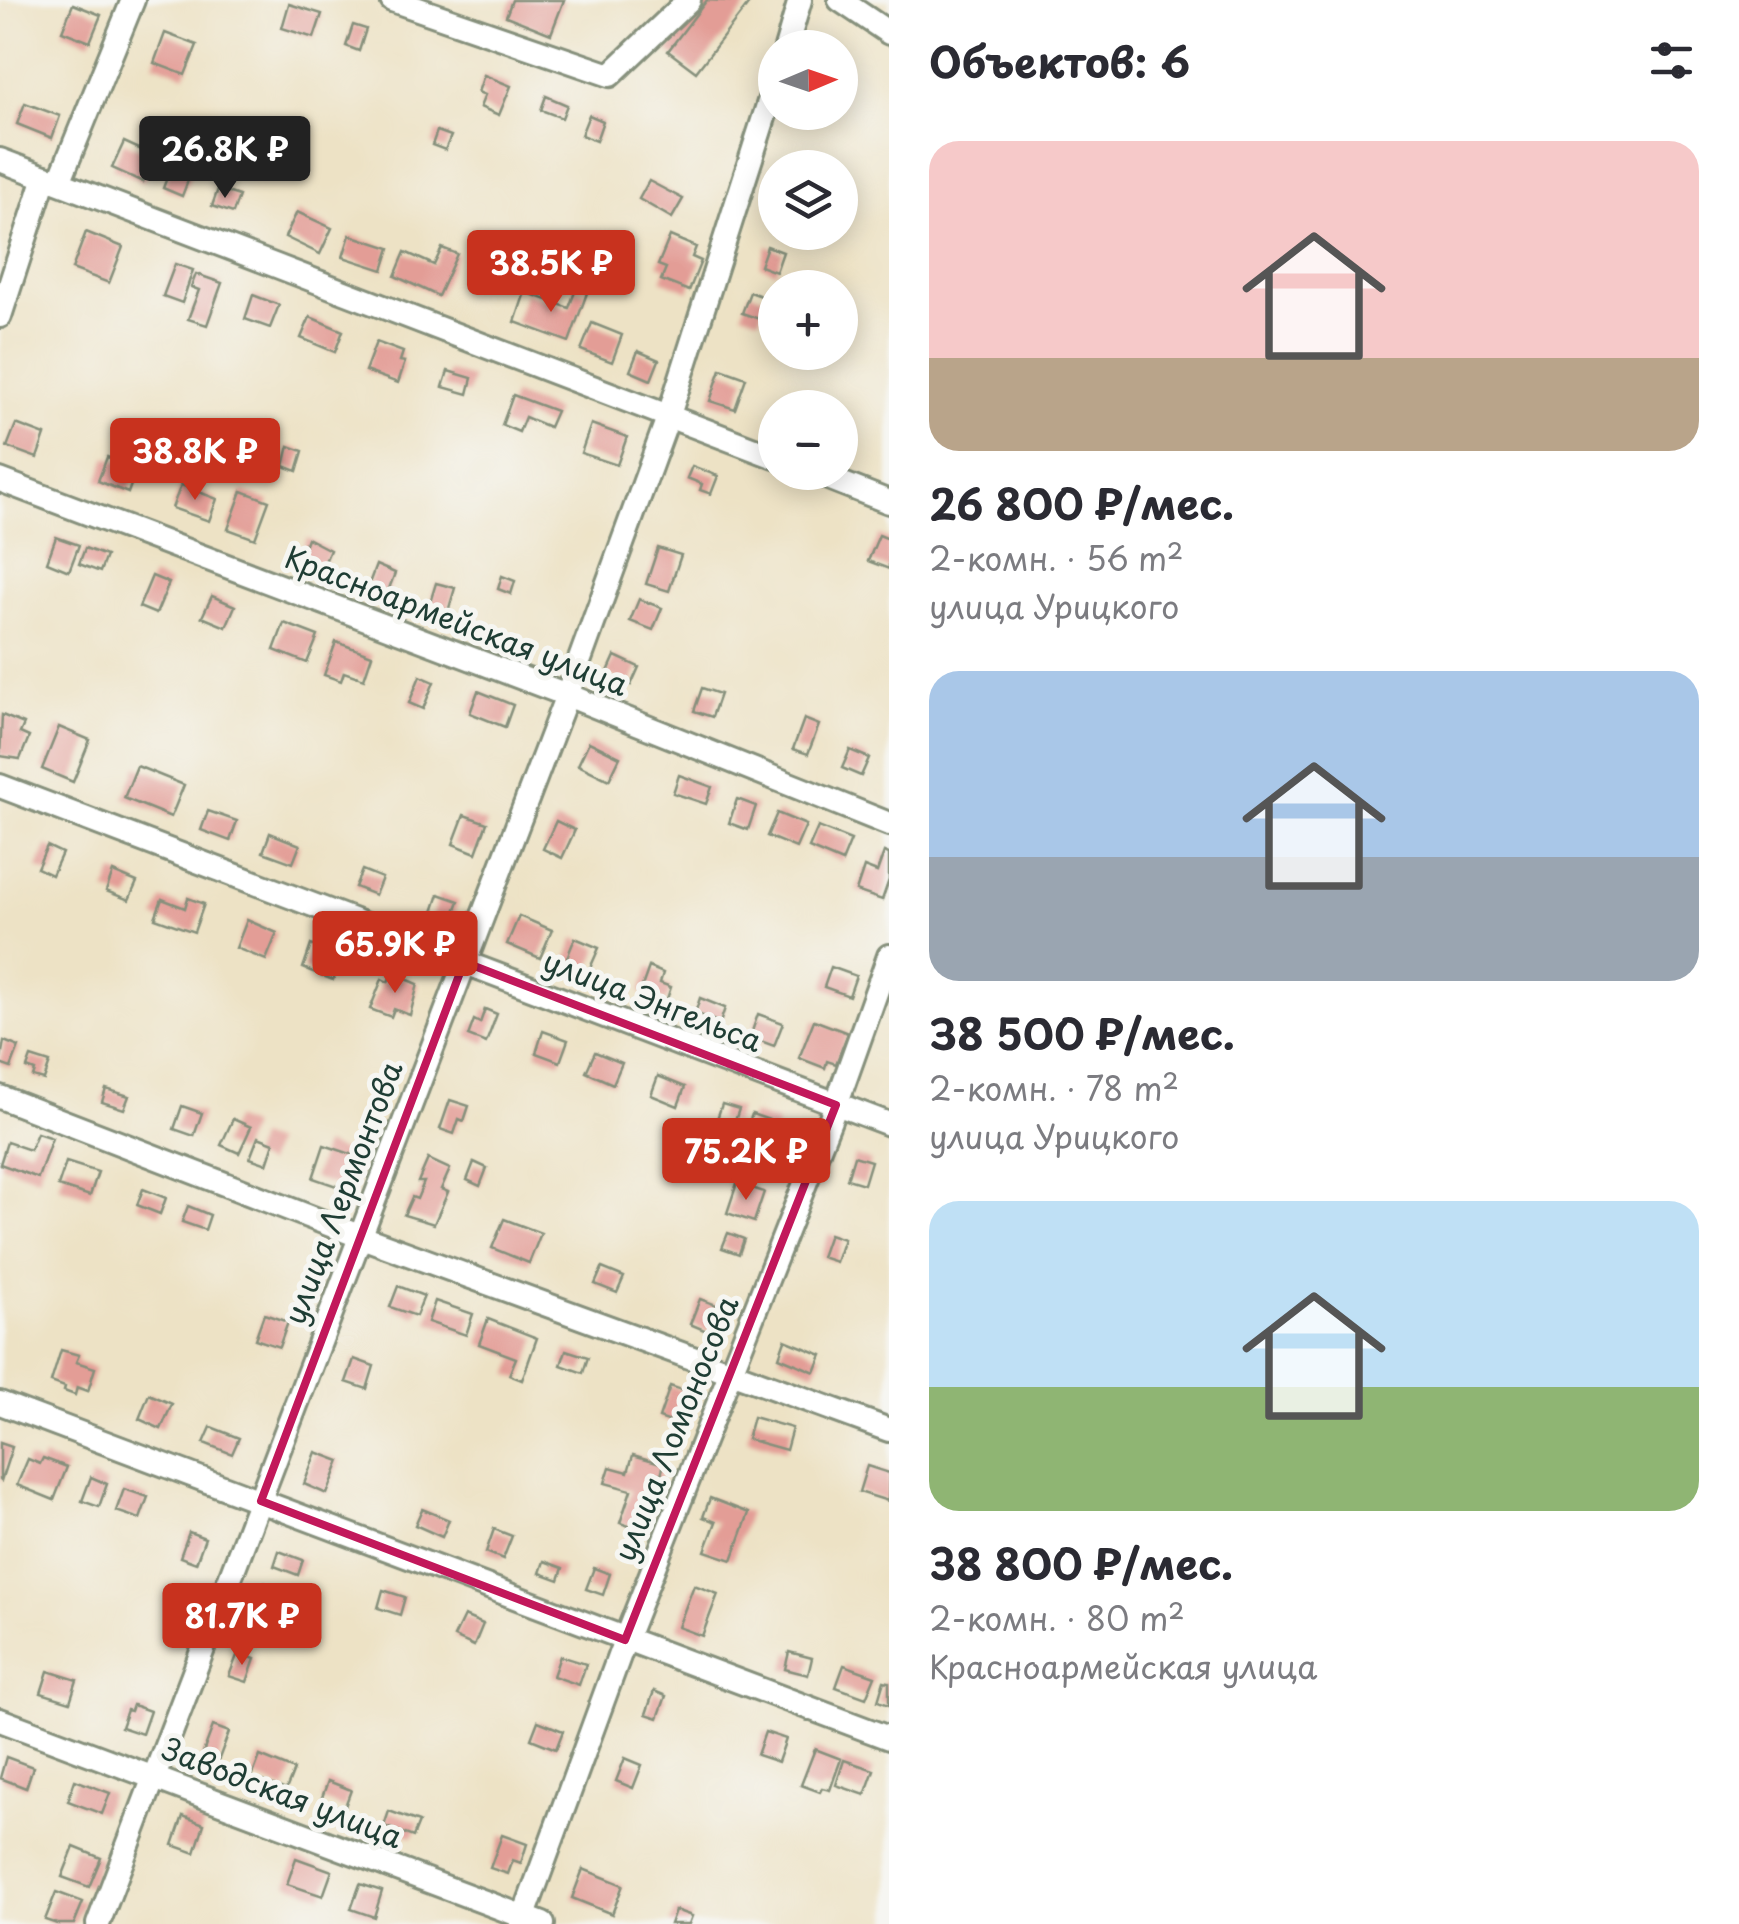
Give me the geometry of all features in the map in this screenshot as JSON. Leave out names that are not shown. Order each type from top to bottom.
[{"type":"street","points":[[0,316],[52,180],[133,0]]},
{"type":"street","points":[[392,0],[610,75],[689,0]]},
{"type":"street","points":[[791,30],[800,0]]},
{"type":"street","points":[[840,0],[889,33]]},
{"type":"street","name":"улица Лермонтова","points":[[98,1924],[670,416],[760,130]]},
{"type":"street","points":[[0,160],[758,450]]},
{"type":"street","name":"Красноармейская улица","points":[[0,480],[567,695],[889,824]]},
{"type":"street","points":[[858,490],[889,502]]},
{"type":"street","name":"улица Энгельса","points":[[0,786],[889,1124]]},
{"type":"street","name":"улица Ломоносова","points":[[529,1922],[624,1640],[836,1105],[889,956]]},
{"type":"street","points":[[0,1097],[360,1236],[889,1430]]},
{"type":"street","points":[[0,1403],[889,1738]]},
{"type":"street","name":"Заводская улица","points":[[0,1720],[529,1922]]},
{"type":"highlighted area","points":[[464,962],[836,1105],[625,1640],[261,1501]]},
{"type":"building","points":[[512,0],[564,0],[551,34],[506,16]]},
{"type":"building","points":[[707,0],[750,2],[696,72],[668,51]]},
{"type":"building","points":[[73,4],[101,15],[90,42],[62,31]]},
{"type":"building","points":[[289,4],[322,14],[314,38],[282,28]]},
{"type":"building","points":[[353,25],[366,29],[359,51],[346,46]]},
{"type":"building","points":[[165,33],[197,45],[185,75],[154,63]]},
{"type":"building","points":[[484,75],[511,86],[499,115],[480,107],[485,95],[478,92]]},
{"type":"building","points":[[546,96],[567,105],[562,118],[541,110]]},
{"type":"building","points":[[25,103],[60,116],[52,138],[17,124]]},
{"type":"building","points":[[589,115],[603,121],[596,141],[581,135]]},
{"type":"building","points":[[437,131],[451,136],[445,150],[432,145]]},
{"type":"building","points":[[124,142],[155,156],[143,182],[112,168]]},
{"type":"building","points":[[172,165],[191,173],[182,196],[163,188]]},
{"type":"building","points":[[649,181],[683,199],[672,218],[639,199]]},
{"type":"building","points":[[218,189],[239,196],[233,213],[212,206]]},
{"type":"building","points":[[297,212],[332,228],[320,254],[285,237]]},
{"type":"building","points":[[86,232],[123,247],[109,283],[72,269]]},
{"type":"building","points":[[350,235],[390,248],[383,270],[343,257]]},
{"type":"building","points":[[670,236],[696,247],[692,257],[701,261],[689,291],[661,280],[666,268],[658,265]]},
{"type":"building","points":[[442,248],[457,254],[438,296],[395,276],[405,252],[434,265]]},
{"type":"building","points":[[766,250],[783,252],[777,270],[760,266]]},
{"type":"building","points":[[175,264],[193,270],[182,303],[163,296]]},
{"type":"building","points":[[196,274],[222,283],[207,325],[188,319],[199,290],[191,287]]},
{"type":"building","points":[[576,289],[587,293],[569,342],[515,322],[525,292],[569,308]]},
{"type":"building","points":[[750,292],[758,295],[758,319],[742,313]]},
{"type":"building","points":[[253,295],[279,305],[270,328],[245,319]]},
{"type":"building","points":[[310,317],[343,331],[335,352],[301,338]]},
{"type":"building","points":[[592,323],[622,335],[612,362],[581,350]]},
{"type":"building","points":[[376,342],[403,352],[400,361],[405,362],[398,383],[365,371]]},
{"type":"building","points":[[638,351],[659,360],[651,380],[630,371]]},
{"type":"building","points":[[721,369],[746,378],[735,409],[710,401]]},
{"type":"building","points":[[448,371],[472,378],[468,394],[443,387]]},
{"type":"building","points":[[513,395],[556,411],[549,427],[525,417],[519,432],[502,425]]},
{"type":"building","points":[[16,424],[45,435],[37,458],[7,447]]},
{"type":"building","points":[[591,424],[627,437],[617,465],[581,453]]},
{"type":"building","points":[[289,446],[303,451],[297,471],[284,466]]},
{"type":"building","points":[[107,457],[137,468],[128,493],[98,481]]},
{"type":"building","points":[[692,466],[718,476],[711,494],[700,490],[702,484],[687,478]]},
{"type":"building","points":[[181,485],[217,499],[209,521],[172,508]]},
{"type":"building","points":[[242,491],[269,501],[255,539],[228,529]]},
{"type":"building","points":[[879,535],[889,539],[889,569],[868,561]]},
{"type":"building","points":[[56,537],[79,545],[69,571],[47,562]]},
{"type":"building","points":[[307,538],[330,550],[321,571],[298,562]]},
{"type":"building","points":[[85,548],[106,556],[100,572],[79,564]]},
{"type":"building","points":[[658,548],[681,555],[669,591],[646,584]]},
{"type":"building","points":[[376,565],[395,573],[387,594],[368,586]]},
{"type":"building","points":[[152,576],[169,583],[156,614],[139,607]]},
{"type":"building","points":[[502,576],[515,581],[511,594],[498,589]]},
{"type":"building","points":[[436,583],[455,588],[447,615],[428,609]]},
{"type":"building","points":[[212,596],[235,606],[226,627],[202,617]]},
{"type":"building","points":[[639,599],[662,608],[653,630],[630,621]]},
{"type":"building","points":[[284,623],[318,636],[307,663],[274,650]]},
{"type":"building","points":[[336,642],[372,655],[364,679],[344,672],[341,681],[324,675]]},
{"type":"building","points":[[615,656],[639,667],[631,685],[607,674]]},
{"type":"building","points":[[420,676],[434,682],[423,709],[409,703]]},
{"type":"building","points":[[702,688],[720,694],[712,717],[694,711]]},
{"type":"building","points":[[478,691],[513,705],[505,727],[470,713]]},
{"type":"building","points":[[2,715],[24,724],[20,733],[29,737],[20,759],[0,756]]},
{"type":"building","points":[[804,719],[819,725],[808,754],[793,749]]},
{"type":"building","points":[[59,727],[90,740],[73,782],[42,769]]},
{"type":"building","points":[[589,742],[620,757],[609,780],[578,765]]},
{"type":"building","points":[[850,750],[869,758],[861,776],[842,768]]},
{"type":"building","points":[[137,766],[184,785],[171,817],[124,798]]},
{"type":"building","points":[[679,775],[712,787],[706,804],[673,793]]},
{"type":"building","points":[[737,799],[756,806],[748,830],[729,823]]},
{"type":"building","points":[[208,811],[237,821],[230,841],[201,830]]},
{"type":"building","points":[[777,813],[806,825],[796,848],[767,836]]},
{"type":"building","points":[[464,815],[487,823],[476,853],[453,844]]},
{"type":"building","points":[[556,821],[575,830],[562,858],[543,849]]},
{"type":"building","points":[[818,827],[851,840],[842,862],[809,848]]},
{"type":"building","points":[[270,833],[300,845],[293,863],[263,852]]},
{"type":"building","points":[[47,846],[62,853],[52,875],[37,868]]},
{"type":"building","points":[[884,852],[889,854],[889,880],[882,900],[856,891],[864,867],[877,872]]},
{"type":"building","points":[[362,870],[382,878],[375,895],[355,887]]},
{"type":"building","points":[[113,872],[137,882],[129,900],[106,891]]},
{"type":"building","points":[[439,894],[459,901],[451,922],[432,915]]},
{"type":"building","points":[[188,898],[204,904],[194,932],[155,918],[162,899],[185,908]]},
{"type":"building","points":[[519,916],[552,930],[540,958],[507,944]]},
{"type":"building","points":[[247,920],[277,933],[266,960],[236,948]]},
{"type":"building","points":[[575,938],[599,948],[587,975],[564,965]]},
{"type":"building","points":[[311,945],[342,957],[333,980],[303,968]]},
{"type":"building","points":[[649,967],[663,973],[660,983],[671,987],[666,1002],[640,992]]},
{"type":"building","points":[[831,967],[856,976],[849,996],[824,987]]},
{"type":"building","points":[[392,973],[418,984],[410,1015],[394,1009],[391,1017],[370,1009],[382,979],[388,982]]},
{"type":"building","points":[[700,998],[725,1008],[720,1023],[695,1013]]},
{"type":"building","points":[[485,1009],[497,1014],[486,1043],[468,1036],[474,1020],[480,1023]]},
{"type":"building","points":[[758,1014],[783,1023],[774,1046],[750,1037]]},
{"type":"building","points":[[814,1020],[848,1033],[836,1064],[827,1061],[825,1068],[799,1058]]},
{"type":"building","points":[[543,1031],[568,1040],[560,1062],[536,1053]]},
{"type":"building","points":[[4,1041],[19,1047],[11,1068],[0,1064]]},
{"type":"building","points":[[595,1052],[622,1063],[613,1084],[586,1072]]},
{"type":"building","points":[[31,1057],[50,1063],[44,1080],[33,1077],[35,1071],[27,1068]]},
{"type":"building","points":[[658,1076],[685,1087],[678,1106],[651,1095]]},
{"type":"building","points":[[106,1089],[129,1096],[124,1109],[102,1102]]},
{"type":"building","points":[[450,1100],[469,1106],[454,1134],[440,1129]]},
{"type":"building","points":[[722,1104],[739,1109],[734,1124],[717,1119]]},
{"type":"building","points":[[182,1106],[202,1113],[194,1136],[174,1129]]},
{"type":"building","points":[[752,1114],[778,1123],[770,1148],[743,1139]]},
{"type":"building","points":[[233,1119],[251,1127],[239,1153],[221,1145]]},
{"type":"building","points":[[37,1133],[52,1138],[38,1178],[0,1164],[7,1142],[30,1150]]},
{"type":"building","points":[[258,1137],[274,1143],[267,1164],[250,1158]]},
{"type":"building","points":[[324,1145],[360,1157],[345,1189],[313,1178]]},
{"type":"building","points":[[854,1156],[871,1161],[864,1184],[847,1179]]},
{"type":"building","points":[[428,1159],[450,1169],[441,1189],[448,1192],[434,1224],[404,1215],[412,1197],[417,1199],[424,1182],[418,1182]]},
{"type":"building","points":[[66,1162],[98,1172],[90,1196],[58,1186]]},
{"type":"building","points":[[474,1162],[487,1168],[480,1186],[467,1180]]},
{"type":"building","points":[[737,1183],[764,1192],[754,1222],[727,1213]]},
{"type":"building","points":[[143,1189],[166,1198],[160,1214],[137,1205]]},
{"type":"building","points":[[188,1206],[210,1215],[205,1230],[182,1222]]},
{"type":"building","points":[[504,1219],[541,1233],[529,1263],[492,1248]]},
{"type":"building","points":[[728,1233],[744,1239],[739,1254],[722,1248]]},
{"type":"building","points":[[829,1234],[844,1239],[836,1262],[821,1257]]},
{"type":"building","points":[[602,1268],[624,1277],[617,1293],[595,1284]]},
{"type":"building","points":[[398,1286],[424,1296],[416,1316],[390,1307]]},
{"type":"building","points":[[700,1299],[719,1306],[709,1332],[690,1324]]},
{"type":"building","points":[[435,1301],[473,1314],[466,1335],[428,1322]]},
{"type":"building","points":[[264,1314],[288,1322],[279,1347],[255,1339]]},
{"type":"building","points":[[488,1319],[537,1338],[522,1380],[509,1375],[516,1358],[479,1344]]},
{"type":"building","points":[[785,1340],[822,1355],[815,1372],[779,1357]]},
{"type":"building","points":[[61,1350],[79,1355],[76,1362],[95,1368],[88,1391],[77,1387],[75,1395],[51,1382]]},
{"type":"building","points":[[566,1350],[588,1357],[583,1373],[561,1365]]},
{"type":"building","points":[[354,1359],[374,1366],[367,1389],[346,1382]]},
{"type":"building","points":[[670,1386],[696,1395],[685,1427],[659,1418]]},
{"type":"building","points":[[149,1394],[172,1404],[161,1429],[139,1419]]},
{"type":"building","points":[[753,1417],[792,1428],[786,1450],[747,1439]]},
{"type":"building","points":[[211,1427],[239,1438],[232,1454],[204,1443]]},
{"type":"building","points":[[0,1443],[12,1447],[1,1481],[0,1480]]},
{"type":"building","points":[[316,1452],[340,1461],[327,1494],[304,1484]]},
{"type":"building","points":[[633,1455],[664,1464],[644,1531],[620,1523],[631,1490],[605,1483],[610,1467],[628,1472]]},
{"type":"building","points":[[43,1458],[67,1467],[54,1500],[17,1485],[28,1459],[40,1464]]},
{"type":"building","points":[[867,1466],[889,1473],[888,1501],[859,1492]]},
{"type":"building","points":[[91,1477],[107,1484],[99,1507],[82,1501]]},
{"type":"building","points":[[124,1489],[148,1497],[140,1519],[116,1511]]},
{"type":"building","points":[[710,1498],[749,1513],[732,1560],[705,1551],[716,1522],[703,1517]]},
{"type":"building","points":[[422,1509],[449,1520],[442,1537],[415,1525]]},
{"type":"building","points":[[494,1529],[512,1536],[503,1559],[486,1552]]},
{"type":"building","points":[[189,1532],[205,1538],[196,1563],[180,1557]]},
{"type":"building","points":[[279,1551],[303,1560],[298,1575],[274,1566]]},
{"type":"building","points":[[544,1561],[563,1568],[559,1580],[540,1573]]},
{"type":"building","points":[[594,1568],[610,1574],[603,1595],[586,1589]]},
{"type":"building","points":[[265,1583],[284,1589],[278,1605],[259,1598]]},
{"type":"building","points":[[694,1585],[718,1594],[702,1636],[678,1627]]},
{"type":"building","points":[[383,1590],[405,1597],[400,1615],[378,1608]]},
{"type":"building","points":[[464,1616],[483,1624],[474,1646],[454,1637]]},
{"type":"building","points":[[789,1652],[812,1658],[808,1675],[785,1669]]},
{"type":"building","points":[[238,1653],[255,1659],[247,1682],[229,1676]]},
{"type":"building","points":[[560,1656],[586,1664],[579,1685],[553,1676]]},
{"type":"building","points":[[844,1665],[875,1676],[866,1698],[836,1687]]},
{"type":"building","points":[[48,1671],[77,1680],[70,1702],[41,1693]]},
{"type":"building","points":[[884,1681],[889,1682],[889,1705],[878,1701]]},
{"type":"building","points":[[654,1691],[666,1696],[658,1718],[646,1714]]},
{"type":"building","points":[[133,1705],[150,1711],[142,1734],[121,1727]]},
{"type":"building","points":[[538,1721],[563,1731],[556,1749],[531,1739]]},
{"type":"building","points":[[213,1726],[229,1732],[217,1764],[201,1758]]},
{"type":"building","points":[[765,1732],[786,1739],[778,1762],[757,1755]]},
{"type":"building","points":[[815,1749],[841,1759],[830,1790],[822,1788],[820,1792],[801,1785]]},
{"type":"building","points":[[260,1756],[294,1770],[286,1790],[252,1777]]},
{"type":"building","points":[[6,1757],[33,1767],[26,1788],[0,1778]]},
{"type":"building","points":[[625,1758],[642,1765],[633,1788],[616,1781]]},
{"type":"building","points":[[844,1760],[874,1770],[865,1795],[836,1785]]},
{"type":"building","points":[[75,1780],[110,1793],[102,1814],[68,1801]]},
{"type":"building","points":[[328,1781],[351,1790],[344,1809],[321,1800]]},
{"type":"building","points":[[389,1811],[419,1822],[413,1837],[384,1826]]},
{"type":"building","points":[[183,1816],[204,1824],[195,1853],[173,1845]]},
{"type":"building","points":[[502,1835],[527,1844],[521,1863],[513,1860],[508,1874],[490,1868]]},
{"type":"building","points":[[74,1847],[101,1858],[89,1887],[62,1877]]},
{"type":"building","points":[[296,1858],[332,1871],[323,1896],[287,1884]]},
{"type":"building","points":[[583,1869],[623,1885],[612,1914],[572,1898]]},
{"type":"building","points":[[360,1884],[382,1891],[374,1917],[351,1909]]},
{"type":"building","points":[[56,1892],[83,1902],[74,1924],[45,1920]]},
{"type":"building","points":[[675,1910],[692,1916],[689,1924],[670,1924]]}]
